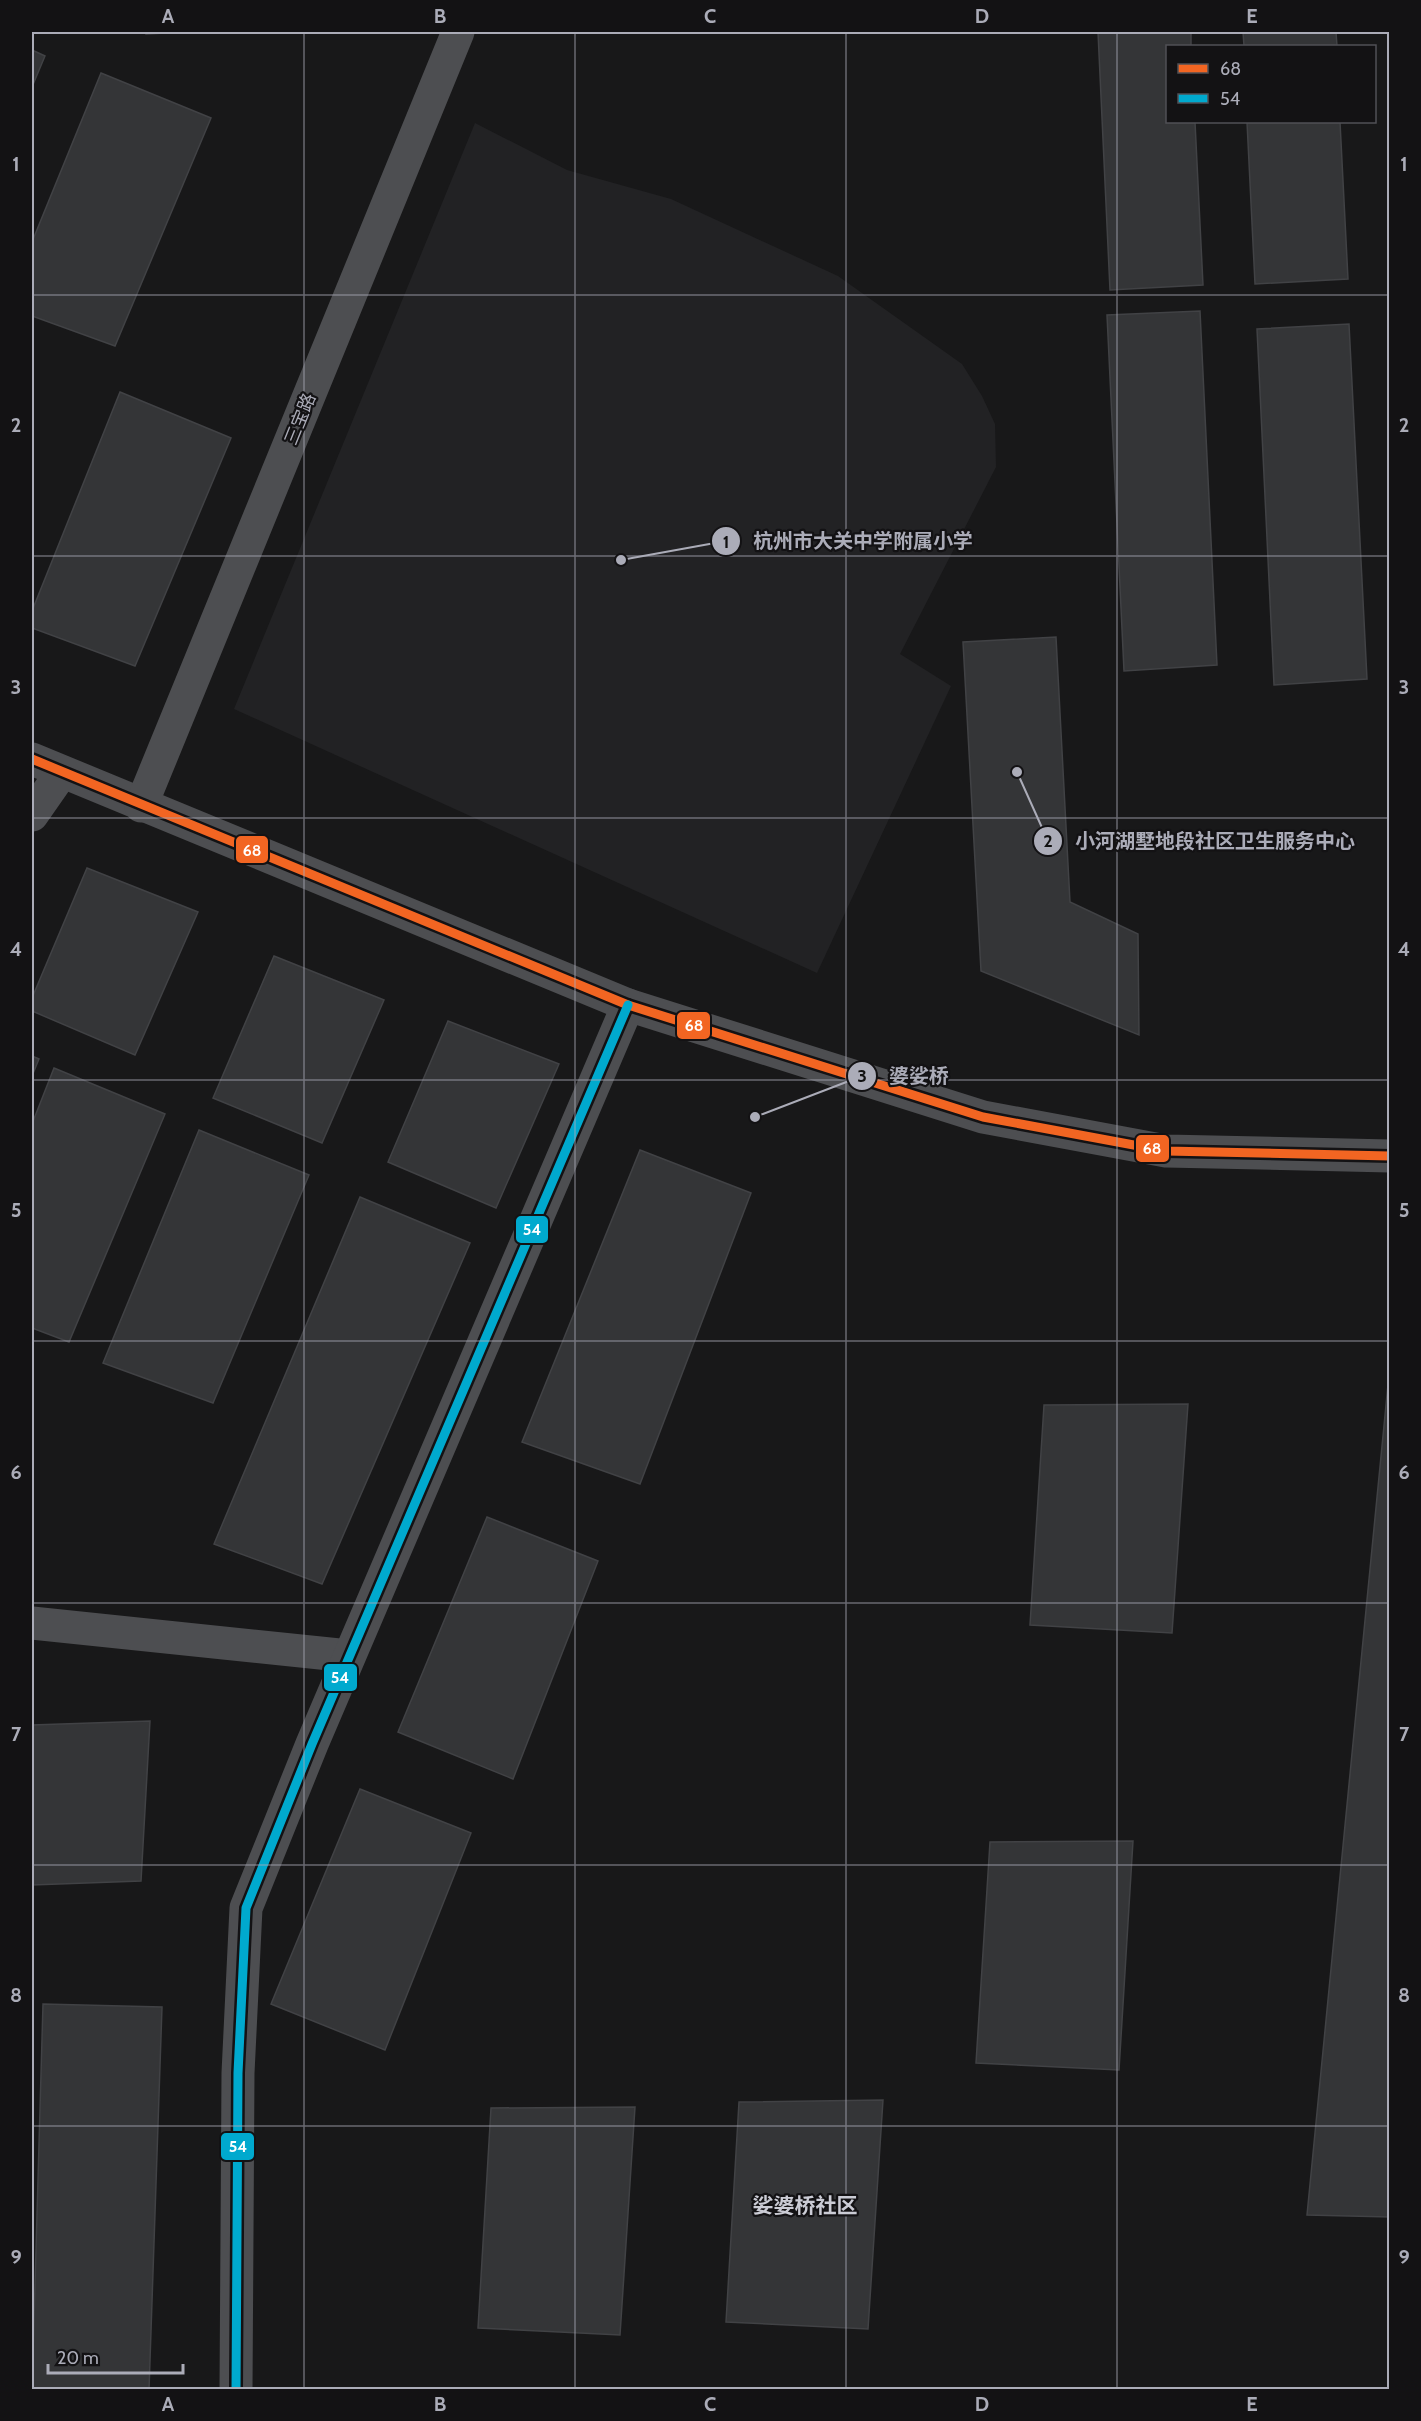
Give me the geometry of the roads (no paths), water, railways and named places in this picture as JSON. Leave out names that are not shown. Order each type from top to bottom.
[{"type":"street","name":"三宝路","points":[[141,806],[458,32]]},
{"type":"street","points":[[32,759],[141,806],[628,1005],[983,1117],[1166,1152],[1389,1156]]},
{"type":"street","points":[[32,815],[62,771]]},
{"type":"street","points":[[236,2390],[238,2073],[246,1908],[349,1656],[628,1005]]},
{"type":"street","points":[[32,1623],[349,1656]]},
{"type":"place","name":"杭州市大关中学附属小学","points":[[621,560]]},
{"type":"place","name":"小河湖墅地段社区卫生服务中心","points":[[1017,772]]},
{"type":"place","name":"婆娑桥","points":[[755,1117]]},
{"type":"district","name":"娑婆桥社区","points":[[805,2206]]}]
